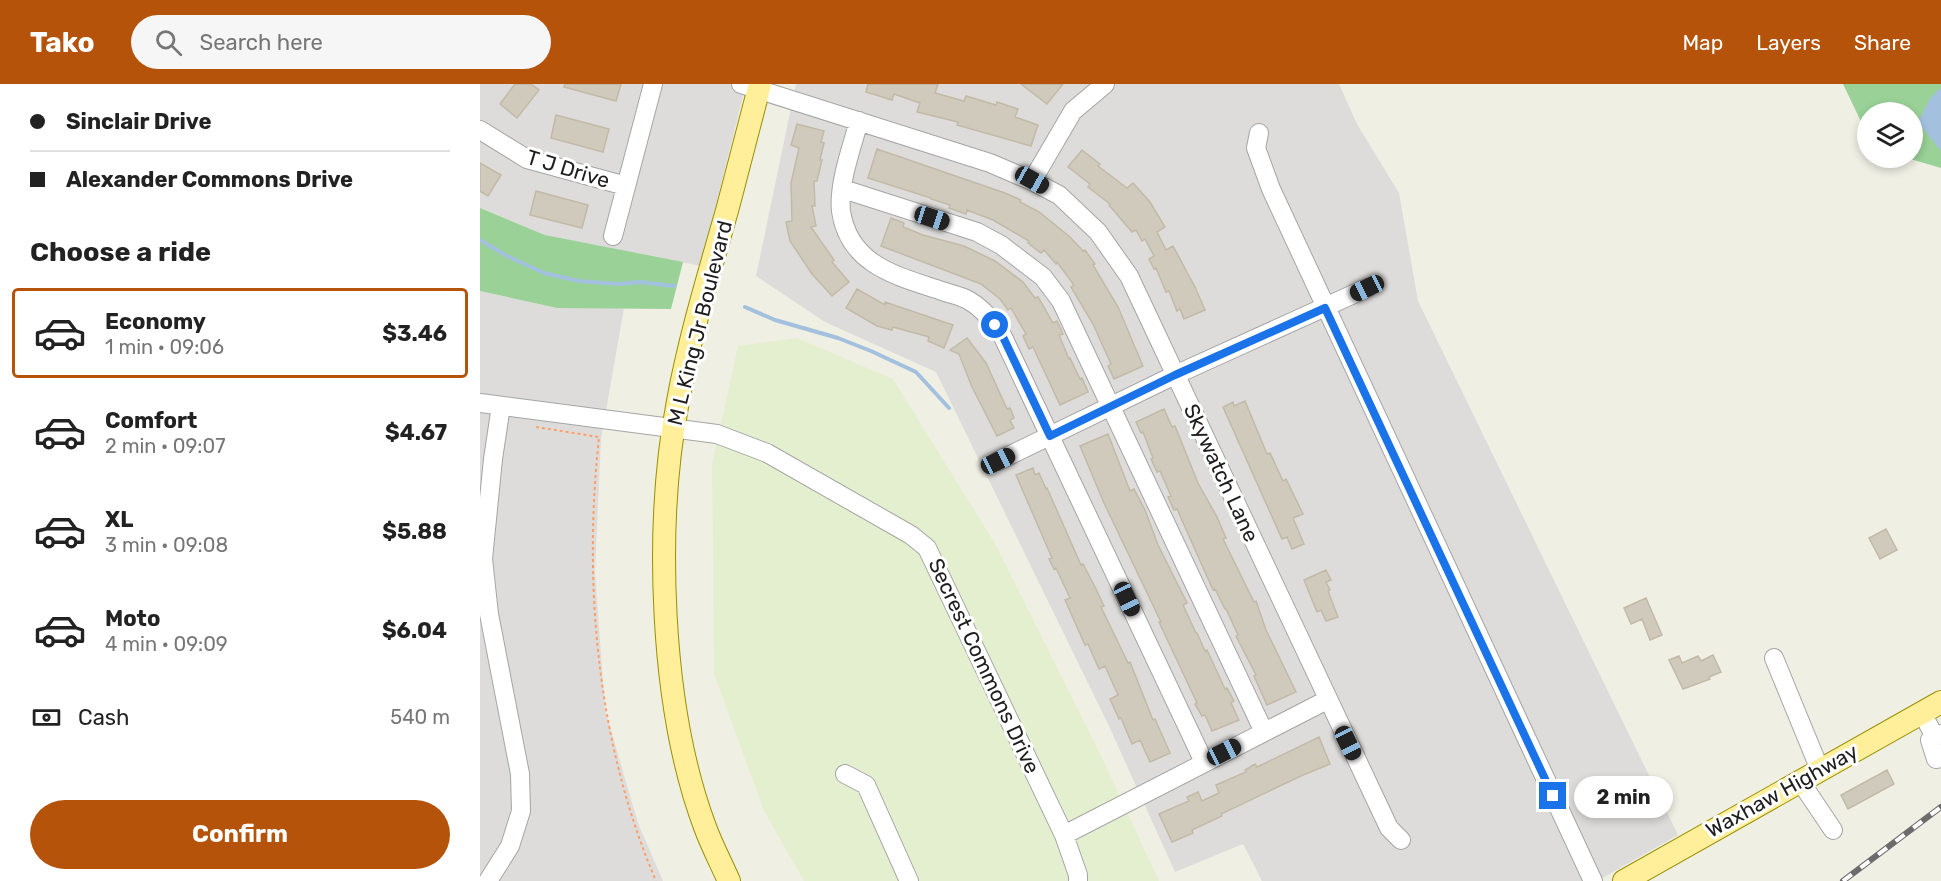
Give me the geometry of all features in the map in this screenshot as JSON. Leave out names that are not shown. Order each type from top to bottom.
[{"type":"main road","name":"M L King Jr Boulevard","points":[[729,881],[705,828],[687,768],[676,710],[669,650],[665,531],[673,430],[690,343],[753,86]]},
{"type":"main road","name":"Waxhaw Highway","points":[[1624,881],[1931,708]]},
{"type":"street","name":"T J Drive","points":[[613,236],[653,84]]},
{"type":"street","points":[[1032,180],[1073,111],[1105,84]]},
{"type":"street","name":"Skywatch Lane","points":[[753,86],[990,163],[1032,180],[1059,195],[1098,232],[1129,276],[1327,700],[1389,828],[1401,840]]},
{"type":"street","points":[[859,121],[843,189],[841,211],[851,242],[863,256],[884,271],[967,300],[987,314],[1003,337],[1203,762]]},
{"type":"street","name":"T J Drive","points":[[480,130],[527,159],[626,186]]},
{"type":"street","points":[[1259,133],[1256,148],[1271,189],[1593,881]]},
{"type":"street","points":[[843,189],[976,232],[1002,245],[1043,277],[1062,301],[1264,732]]},
{"type":"street","points":[[998,461],[1175,375],[1367,288]]},
{"type":"street","name":"Secrest Commons Drive","points":[[480,403],[717,434],[767,453],[911,535],[927,548],[1064,835],[1078,881]]},
{"type":"street","points":[[488,881],[510,846],[521,811],[520,774],[491,625],[483,559],[501,406]]},
{"type":"street","points":[[1774,658],[1820,770]]},
{"type":"street","points":[[1064,835],[1327,700]]},
{"type":"street","points":[[1931,708],[1938,735],[1930,740],[1932,751],[1936,759],[1941,758]]},
{"type":"street","points":[[845,774],[866,785],[909,881]]},
{"type":"street","points":[[1800,781],[1833,830]]},
{"type":"path","points":[[528,425],[599,437],[593,528],[593,572],[595,623],[604,698],[614,748],[628,799],[656,881]]},
{"type":"shaded area","points":[[480,84],[746,84],[701,266],[545,235],[480,208]]},
{"type":"shaded area","points":[[796,84],[1339,84],[1357,124],[1399,193],[1418,301],[1678,835],[1597,881],[1262,881],[1243,844],[1175,872],[1108,724],[936,372],[825,322],[756,276]]},
{"type":"shaded area","points":[[480,291],[557,308],[624,308],[601,439],[595,572],[605,710],[638,823],[663,881],[480,881]]},
{"type":"green space","points":[[1843,84],[1941,84],[1941,168],[1923,163],[1923,102],[1857,102],[1857,113]]},
{"type":"green space","points":[[480,208],[545,235],[683,262],[671,309],[557,308],[480,291]]},
{"type":"green space","points":[[797,338],[893,379],[997,547],[1101,756],[1159,881],[804,881],[764,811],[714,674],[712,464],[738,346]]},
{"type":"water","points":[[1941,88],[1941,151],[1923,128],[1923,112],[1931,97]]},
{"type":"building","points":[[515,84],[531,84],[539,90],[517,118],[500,104]]},
{"type":"building","points":[[565,84],[621,84],[616,101],[564,87]]},
{"type":"building","points":[[868,84],[938,84],[935,93],[964,101],[966,96],[996,105],[997,102],[1018,109],[1015,117],[1038,125],[1031,146],[957,125],[958,122],[917,112],[920,103],[894,94],[892,100],[866,92]]},
{"type":"building","points":[[1021,84],[1063,84],[1047,104]]},
{"type":"building","points":[[556,115],[609,129],[603,152],[551,138]]},
{"type":"building","points":[[797,124],[824,131],[821,142],[824,143],[820,160],[822,160],[817,181],[814,181],[815,206],[812,206],[816,226],[811,227],[834,260],[832,262],[849,282],[832,296],[812,274],[790,241],[786,222],[792,221],[791,183],[799,148],[791,145]]},
{"type":"building","points":[[877,149],[1021,200],[1020,202],[1039,212],[1070,237],[1083,251],[1085,250],[1095,264],[1093,265],[1118,307],[1143,366],[1114,379],[1108,366],[1111,364],[1093,324],[1071,287],[1074,285],[1057,262],[1056,264],[1044,250],[1041,253],[1028,243],[1029,241],[993,220],[967,210],[966,214],[931,198],[868,178]]},
{"type":"building","points":[[1082,150],[1100,164],[1098,166],[1127,188],[1133,183],[1150,202],[1165,227],[1157,232],[1166,250],[1173,246],[1205,310],[1184,319],[1180,309],[1177,311],[1169,291],[1166,292],[1156,268],[1154,269],[1149,259],[1154,256],[1145,239],[1142,241],[1136,230],[1132,232],[1110,204],[1068,167]]},
{"type":"building","points":[[480,163],[501,175],[488,196],[480,191]]},
{"type":"building","points":[[536,191],[588,205],[582,228],[530,215]]},
{"type":"building","points":[[891,218],[904,223],[903,227],[964,246],[995,261],[1023,282],[1035,298],[1038,297],[1053,323],[1057,321],[1063,334],[1059,335],[1069,359],[1088,392],[1060,405],[1033,347],[1029,349],[1023,336],[1026,334],[1011,308],[1008,310],[1000,299],[981,284],[881,246]]},
{"type":"building","points":[[857,289],[885,305],[885,302],[953,325],[944,348],[928,341],[929,337],[893,327],[892,330],[877,326],[846,308]]},
{"type":"building","points":[[967,338],[986,363],[1007,409],[1010,408],[1014,418],[1010,420],[1014,428],[997,436],[972,387],[959,354],[950,350]]},
{"type":"building","points":[[1245,401],[1267,454],[1270,453],[1283,481],[1286,479],[1303,514],[1293,518],[1304,544],[1292,549],[1287,537],[1282,539],[1223,407],[1233,402],[1234,406]]},
{"type":"building","points":[[1164,409],[1172,427],[1175,426],[1198,483],[1226,538],[1223,539],[1254,602],[1256,601],[1266,630],[1296,692],[1267,705],[1226,609],[1215,589],[1213,590],[1177,509],[1174,510],[1168,497],[1171,496],[1160,471],[1157,472],[1143,432],[1141,433],[1136,422]]},
{"type":"building","points":[[1108,434],[1130,491],[1134,489],[1145,510],[1158,545],[1187,603],[1183,605],[1196,633],[1205,651],[1207,650],[1225,689],[1227,688],[1234,701],[1231,703],[1239,720],[1212,731],[1205,715],[1202,716],[1195,704],[1197,703],[1159,622],[1161,622],[1104,503],[1080,446]]},
{"type":"building","points":[[1033,468],[1035,475],[1039,473],[1047,488],[1081,565],[1083,564],[1095,587],[1104,606],[1101,607],[1128,663],[1130,662],[1153,720],[1155,719],[1170,753],[1150,762],[1140,740],[1132,744],[1110,699],[1118,695],[1105,666],[1099,669],[1088,644],[1085,645],[1065,600],[1070,598],[1056,568],[1054,569],[1049,559],[1052,558],[1016,475]]},
{"type":"building","points":[[1886,529],[1897,550],[1880,559],[1869,538]]},
{"type":"building","points":[[1326,570],[1331,580],[1326,582],[1330,590],[1328,591],[1338,617],[1326,621],[1321,610],[1317,612],[1304,580]]},
{"type":"building","points":[[1646,598],[1662,635],[1650,640],[1642,619],[1631,624],[1624,608]]},
{"type":"building","points":[[1713,655],[1721,672],[1709,677],[1710,679],[1683,689],[1669,660],[1679,656],[1682,663],[1698,656],[1701,661]]},
{"type":"building","points":[[1319,737],[1330,764],[1221,814],[1222,816],[1192,830],[1193,833],[1172,842],[1159,814],[1189,801],[1187,797],[1198,792],[1202,801],[1219,793],[1216,785],[1246,772],[1245,770],[1255,764],[1257,767]]},
{"type":"building","points":[[1887,770],[1894,784],[1848,809],[1841,795]]},
{"type":"waterway","points":[[480,240],[505,255],[544,273],[579,281],[618,284],[640,282],[674,286]]},
{"type":"waterway","points":[[745,307],[775,320],[838,338],[916,372],[949,408]]},
{"type":"railway","points":[[1843,881],[1941,807]]},
{"type":"route","points":[[995,325],[1003,337],[1050,436],[1175,375],[1325,308],[1553,796]]}]
